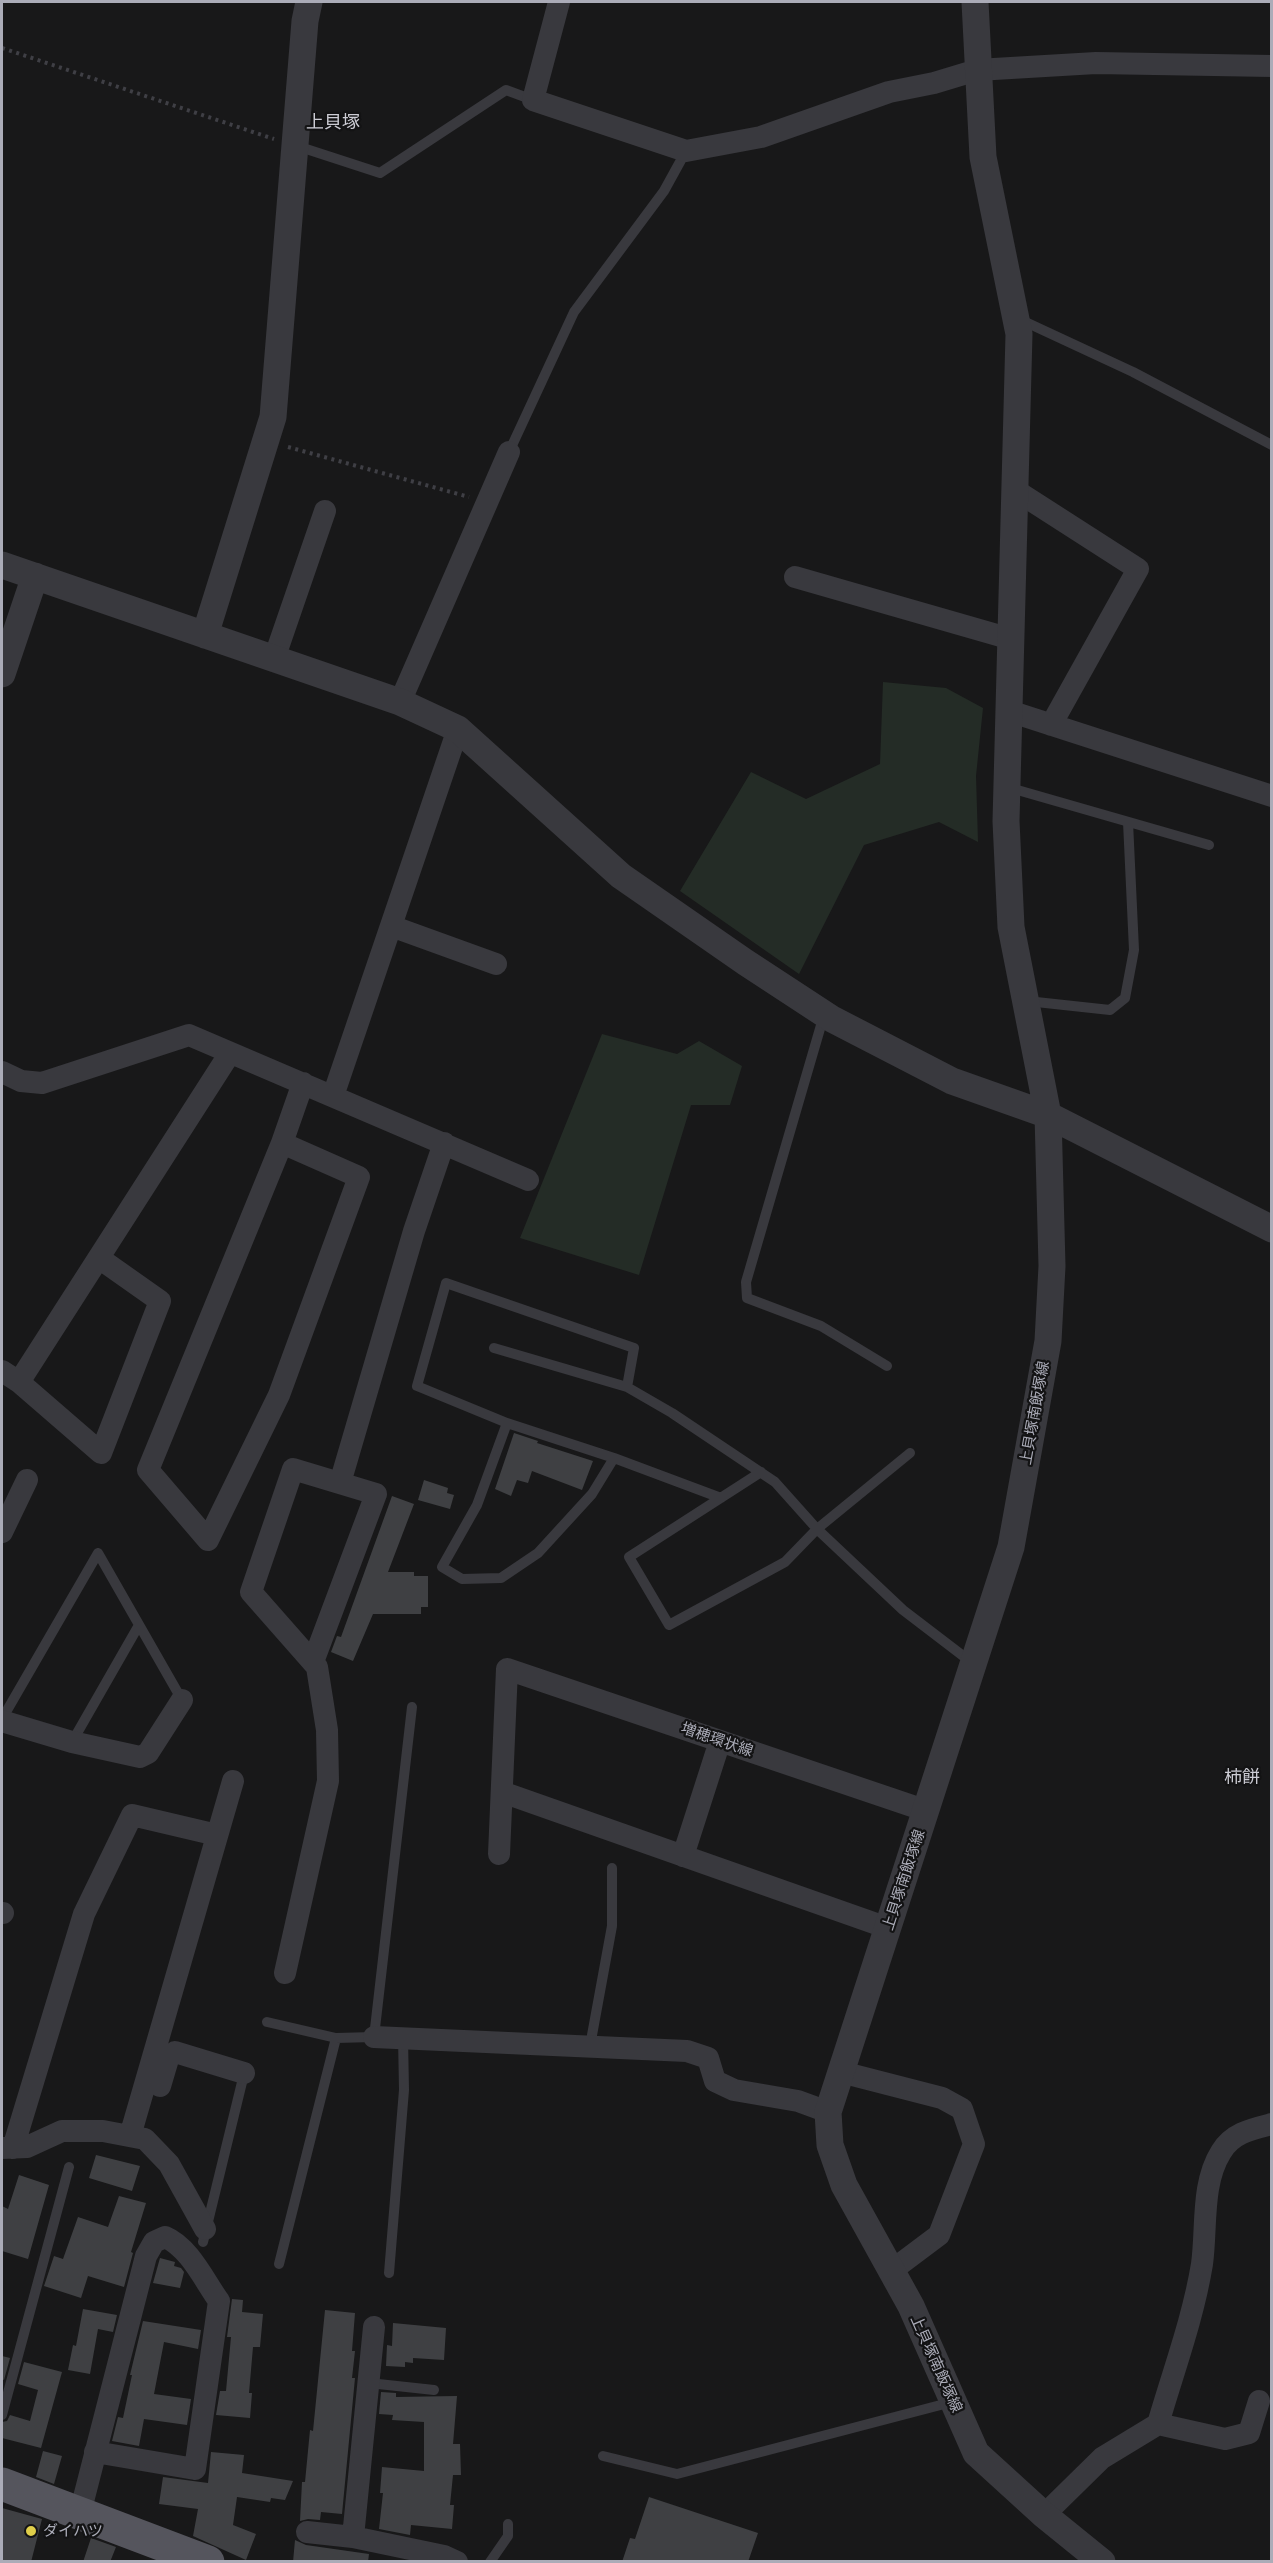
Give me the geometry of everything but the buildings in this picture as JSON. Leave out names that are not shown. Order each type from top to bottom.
[{"type":"main road","points":[[2,2484],[208,2562]]},
{"type":"street","points":[[205,635],[267,442],[276,394],[295,146],[309,2]]},
{"type":"street","points":[[559,2],[533,100],[686,151],[761,137],[889,92],[934,83],[977,70],[1096,63],[1272,66]]},
{"type":"street","name":"上貝塚南飯塚線","points":[[975,2],[983,157],[1019,334],[1006,821],[1011,927],[1048,1115],[1052,1266],[1048,1341],[1011,1547],[828,2112],[830,2145],[843,2185],[911,2306],[976,2453],[1044,2515],[1102,2562]]},
{"type":"street","points":[[400,702],[509,452]]},
{"type":"street","points":[[1015,490],[1138,569],[1051,725]]},
{"type":"street","points":[[274,659],[325,511]]},
{"type":"street","points":[[2,565],[400,702],[458,729],[621,876],[825,1014],[952,1081],[1048,1115],[1272,1229]]},
{"type":"street","points":[[2,674],[35,576]]},
{"type":"street","points":[[795,577],[1011,639]]},
{"type":"street","points":[[1009,711],[1272,796]]},
{"type":"street","points":[[333,1096],[458,729]]},
{"type":"street","points":[[391,926],[496,964]]},
{"type":"street","points":[[2,1072],[21,1081],[42,1083],[189,1035],[528,1180]]},
{"type":"street","points":[[99,1258],[160,1301],[101,1453],[10,1377],[99,1258],[230,1053]]},
{"type":"street","points":[[282,1143],[359,1177],[279,1395],[208,1539],[148,1470],[282,1143],[303,1083]]},
{"type":"street","points":[[340,1483],[414,1231],[444,1143]]},
{"type":"street","points":[[285,1973],[328,1781],[327,1730],[317,1667],[251,1592],[293,1470],[376,1494],[313,1662]]},
{"type":"street","points":[[2,1532],[27,1480]]},
{"type":"street","name":"増穂環状線","points":[[502,1792],[507,1669],[927,1811]]},
{"type":"street","points":[[2,1720],[72,1742],[140,1757],[147,1753],[182,1700]]},
{"type":"street","points":[[683,1856],[720,1741]]},
{"type":"street","points":[[138,2137],[233,1781]]},
{"type":"street","points":[[499,1854],[502,1792],[888,1928]]},
{"type":"street","points":[[95,2452],[195,2469],[219,2301],[169,2164],[138,2137],[103,2131],[62,2131],[27,2147],[7,2148],[84,1914],[132,1815],[217,1834]]},
{"type":"street","points":[[374,2037],[687,2050],[708,2058],[715,2081],[734,2090],[798,2101],[828,2112]]},
{"type":"street","points":[[138,2137],[168,2059],[175,2052],[246,2068]]},
{"type":"street","points":[[841,2072],[942,2098],[962,2109],[974,2144],[939,2235],[891,2271]]},
{"type":"street","points":[[1044,2515],[1102,2457],[1158,2424],[1185,2334],[1201,2266],[1211,2173],[1222,2150],[1241,2132],[1272,2124]]},
{"type":"street","points":[[80,2513],[146,2256],[154,2242],[165,2236],[174,2241],[198,2242]]},
{"type":"street","points":[[353,2537],[374,2327]]},
{"type":"street","points":[[1158,2424],[1225,2439],[1250,2433],[1259,2401]]},
{"type":"street","points":[[307,2532],[353,2537],[444,2556],[457,2562]]},
{"type":"lane","points":[[295,146],[380,172],[506,90],[533,100]]},
{"type":"lane","points":[[509,452],[574,312],[664,191],[686,151]]},
{"type":"lane","points":[[1016,317],[1133,372],[1233,427],[1272,445]]},
{"type":"lane","points":[[1007,787],[1209,845]]},
{"type":"lane","points":[[1026,1001],[1110,1010],[1125,998],[1134,950],[1128,822]]},
{"type":"lane","points":[[825,1014],[746,1282],[747,1298],[821,1326],[887,1366]]},
{"type":"lane","points":[[627,1387],[634,1348],[446,1284],[417,1386],[507,1423],[614,1458],[721,1498]]},
{"type":"lane","points":[[494,1348],[627,1387],[672,1413],[775,1482],[817,1529],[903,1610],[974,1664]]},
{"type":"lane","points":[[507,1423],[477,1505],[442,1567],[462,1579],[501,1578],[537,1553],[592,1494],[614,1458]]},
{"type":"lane","points":[[761,1472],[629,1557],[669,1625],[785,1562],[817,1529],[910,1453]]},
{"type":"lane","points":[[2,1720],[98,1553],[182,1700]]},
{"type":"lane","points":[[72,1742],[139,1625]]},
{"type":"lane","points":[[267,2022],[336,2038],[374,2037],[412,1707]]},
{"type":"lane","points":[[590,2046],[612,1926],[612,1868]]},
{"type":"lane","points":[[390,2272],[404,2090],[403,2037]]},
{"type":"lane","points":[[279,2264],[336,2038]]},
{"type":"lane","points":[[198,2242],[246,2068]]},
{"type":"lane","points":[[2,2415],[69,2168]]},
{"type":"lane","points":[[369,2383],[434,2390]]},
{"type":"lane","points":[[603,2456],[677,2474],[952,2402]]},
{"type":"lane","points":[[490,2562],[507,2536],[507,2524]]},
{"type":"path","points":[[2,48],[295,146]]},
{"type":"path","points":[[267,442],[486,501]]},
{"type":"shaded area","points":[[883,682],[946,688],[983,708],[976,776],[978,842],[939,822],[864,845],[799,974],[680,891],[751,772],[806,799],[880,764]]},
{"type":"shaded area","points":[[602,1034],[677,1054],[699,1041],[742,1066],[730,1105],[691,1105],[639,1275],[520,1238]]},
{"type":"place","name":"ダイハツ","points":[[31,2531]]},
{"type":"district","name":"上貝塚","points":[[333,123]]},
{"type":"district","name":"柿餅","points":[[1242,1778]]}]
